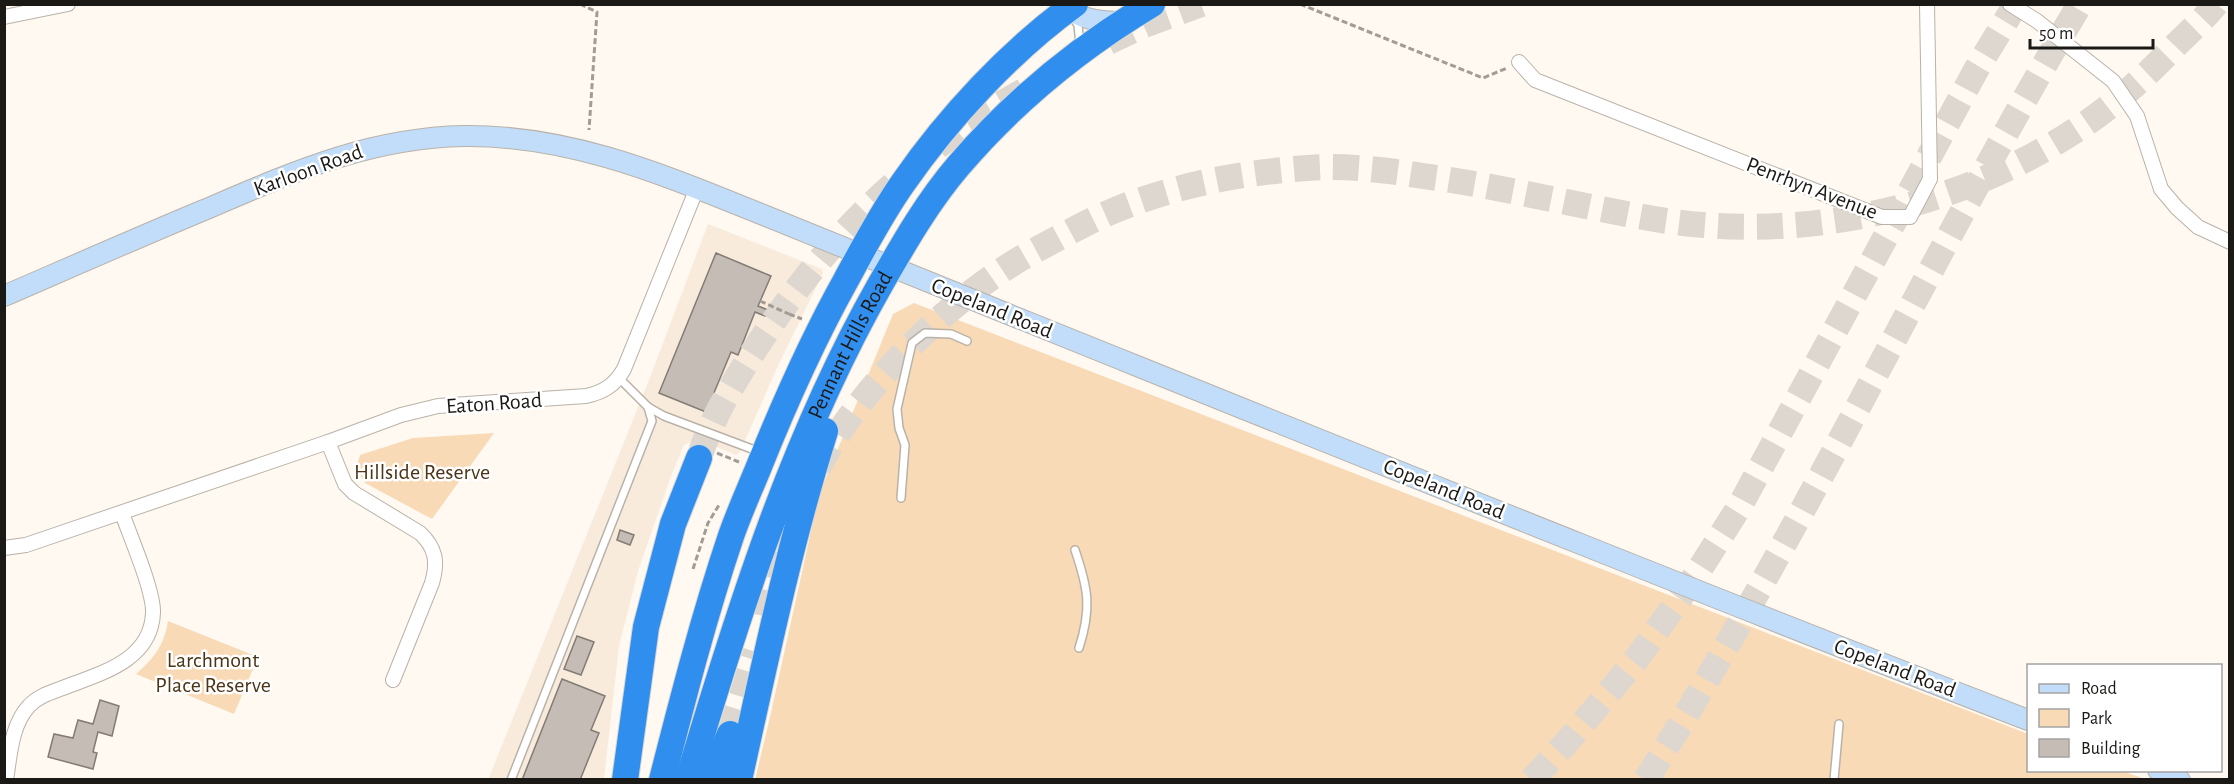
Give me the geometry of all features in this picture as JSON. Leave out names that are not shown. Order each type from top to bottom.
[{"type":"highway","name":"Pennant Hills Road","points":[[688,780],[732,633],[775,511],[856,327],[920,218],[959,165],[1009,112],[1079,53],[1152,4]]},
{"type":"highway","name":"Pennant Hills Road","points":[[662,780],[703,625],[732,534],[803,362],[860,255],[902,183],[944,128],[996,74],[1068,6]]},
{"type":"highway","points":[[739,780],[778,598],[803,503],[856,327]]},
{"type":"highway","points":[[625,780],[646,627],[673,524],[699,458]]},
{"type":"highway","points":[[714,780],[717,764],[730,735]]},
{"type":"main road","points":[[1068,6],[1076,15],[1092,20],[1123,22]]},
{"type":"main road","name":"Karloon Road","points":[[4,296],[324,160],[358,150],[418,139],[464,136],[546,141],[616,159],[697,188]]},
{"type":"main road","points":[[697,188],[860,255]]},
{"type":"main road","name":"Copeland Road","points":[[860,255],[1842,648],[2027,720]]},
{"type":"main road","points":[[2160,772],[2180,780]]},
{"type":"street","points":[[10,12],[68,4]]},
{"type":"street","name":"Penrhyn Avenue","points":[[1519,62],[1535,80],[1589,102],[1882,217],[1910,217],[1930,178],[1927,4]]},
{"type":"street","points":[[2010,4],[2037,21],[2113,81],[2138,116],[2161,189],[2198,227],[2229,242]]},
{"type":"street","points":[[619,378],[652,303],[697,188]]},
{"type":"street","name":"Eaton Road","points":[[4,548],[26,545],[122,513],[401,415],[438,406],[586,396],[604,391],[619,378]]},
{"type":"street","points":[[328,442],[345,484],[354,493],[420,533],[435,556],[436,568],[432,583],[393,680]]},
{"type":"street","points":[[6,780],[13,739],[17,726],[28,707],[43,696],[117,666],[139,649],[147,638],[151,626],[152,600],[122,513]]},
{"type":"lane","points":[[1068,6],[1078,25],[1082,41],[1079,53]]},
{"type":"lane","points":[[902,498],[905,445],[899,428],[897,409],[912,343],[925,333],[951,334],[967,341]]},
{"type":"lane","points":[[619,378],[648,407],[664,416],[764,454]]},
{"type":"lane","points":[[511,780],[652,421],[648,407]]},
{"type":"lane","points":[[1075,550],[1088,597],[1087,623],[1079,648]]},
{"type":"lane","points":[[1834,780],[1839,724]]},
{"type":"path","points":[[580,4],[597,12],[589,130]]},
{"type":"path","points":[[1300,4],[1483,78],[1519,62]]},
{"type":"path","points":[[760,302],[804,320]]},
{"type":"shaded area","points":[[708,224],[822,269],[823,273],[776,370],[740,452],[736,455],[709,444],[692,441],[684,445],[638,571],[619,646],[604,779],[488,780],[651,375]]},
{"type":"green space","points":[[914,303],[2027,734],[2027,772],[2125,772],[2145,779],[755,780],[819,495],[893,314]]},
{"type":"green space","name":"Hillside Reserve","points":[[494,433],[432,519],[365,483],[356,469],[360,455],[413,438]]},
{"type":"green space","name":"Larchmont Place Reserve","points":[[168,621],[258,657],[234,714],[136,674],[157,651],[164,638]]},
{"type":"building","points":[[716,253],[771,276],[758,306],[768,310],[765,316],[755,312],[738,355],[731,352],[706,412],[659,393]]},
{"type":"building","points":[[620,530],[634,535],[630,545],[617,540]]},
{"type":"building","points":[[577,636],[594,642],[581,675],[564,669]]},
{"type":"building","points":[[562,679],[605,696],[591,730],[599,733],[580,780],[522,780]]},
{"type":"building","points":[[100,700],[119,706],[112,736],[98,732],[93,752],[97,753],[93,769],[48,757],[54,734],[73,738],[78,720],[93,724]]},
{"type":"tunnel","points":[[1108,42],[1144,25],[1201,4]]},
{"type":"tunnel","points":[[1532,780],[1636,660],[1696,575],[1741,504],[1976,70],[2016,4]]},
{"type":"tunnel","points":[[1646,780],[1759,589],[1970,198],[2080,4]]},
{"type":"tunnel","points":[[818,468],[858,406],[912,345],[942,317],[1003,269],[1073,230],[1124,206],[1210,181],[1269,172],[1340,167],[1451,180],[1649,218],[1706,225],[1764,227],[1821,222],[1878,213],[1934,198],[1987,178],[2039,152],[2088,122],[2156,65],[2216,4]]},
{"type":"tunnel","points":[[937,147],[964,125],[1027,89]]},
{"type":"tunnel","points":[[699,458],[708,432],[727,396],[781,311],[837,241],[878,198],[900,179]]},
{"type":"tunnel","points":[[764,616],[774,564],[790,528]]},
{"type":"tunnel","points":[[730,734],[756,652]]}]
